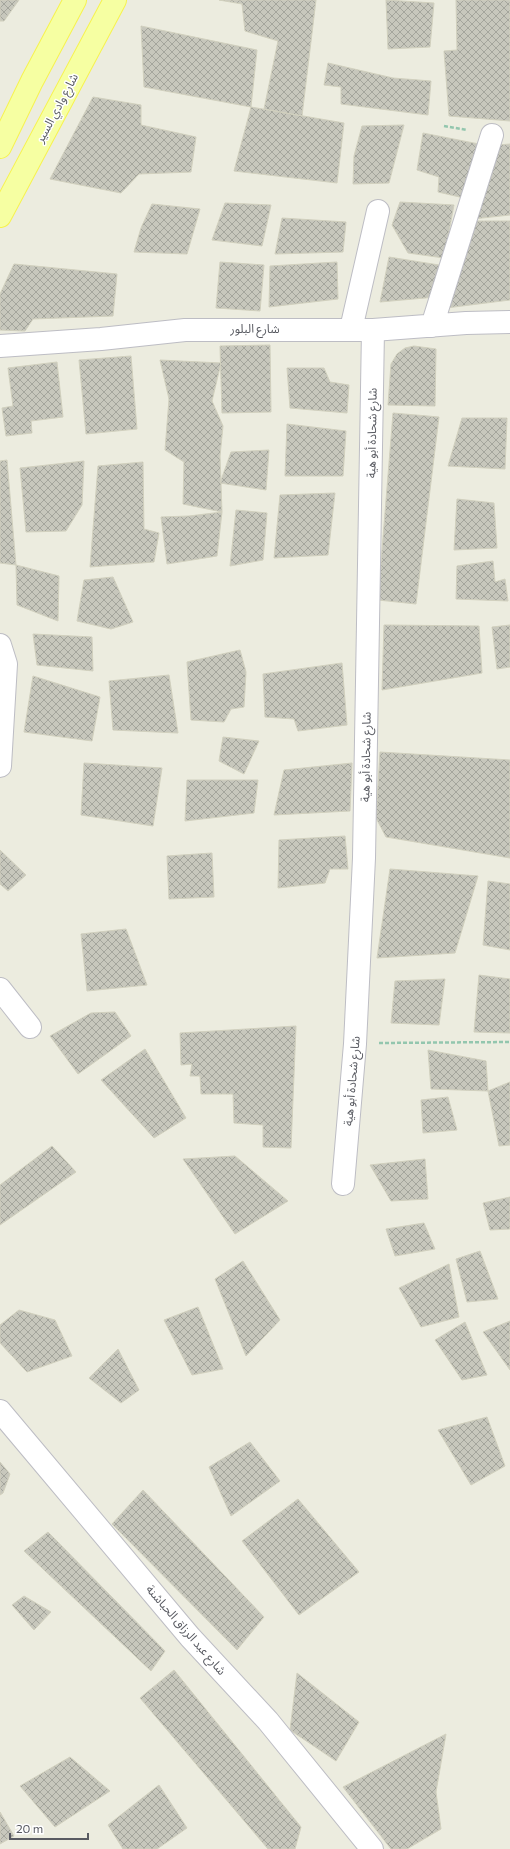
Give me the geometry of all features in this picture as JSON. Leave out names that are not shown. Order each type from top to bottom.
[{"type":"main road","points":[[0,147],[74,0]]},
{"type":"main road","name":"شارع وادي السير","points":[[0,216],[115,0]]},
{"type":"street","points":[[432,326],[492,135]]},
{"type":"street","points":[[350,329],[378,211]]},
{"type":"street","name":"شارع البلور","points":[[0,346],[124,337],[185,330],[373,330],[466,323],[510,322]]},
{"type":"street","name":"شارع شحادة أبو هية","points":[[343,1184],[355,1044],[364,858],[373,330]]},
{"type":"street","points":[[0,645],[6,664],[0,766]]},
{"type":"street","points":[[0,989],[30,1027]]},
{"type":"street","name":"شارع عبد الرزاق الحباشنة","points":[[0,1411],[190,1637],[268,1721],[368,1848]]},
{"type":"path","points":[[355,1044],[510,1042]]},
{"type":"building","points":[[0,0],[19,0],[4,21],[0,21]]},
{"type":"building","points":[[219,0],[316,0],[302,116],[264,109],[278,41],[245,31],[242,4]]},
{"type":"building","points":[[386,0],[434,3],[430,47],[388,49]]},
{"type":"building","points":[[456,0],[510,0],[510,121],[449,116],[444,51],[457,50]]},
{"type":"building","points":[[141,26],[257,50],[251,107],[144,87]]},
{"type":"building","points":[[328,63],[393,78],[431,81],[428,115],[341,104],[341,87],[324,85]]},
{"type":"building","points":[[93,97],[141,105],[141,125],[196,137],[191,172],[139,174],[121,193],[50,179]]},
{"type":"building","points":[[251,107],[344,123],[337,183],[234,171]]},
{"type":"building","points":[[404,125],[389,183],[353,184],[354,156],[362,126]]},
{"type":"building","points":[[423,133],[479,144],[464,198],[438,192],[439,177],[417,170]]},
{"type":"building","points":[[510,144],[510,215],[473,219],[498,145]]},
{"type":"building","points":[[400,202],[454,205],[444,258],[408,253],[392,225]]},
{"type":"building","points":[[225,203],[271,205],[262,246],[212,240]]},
{"type":"building","points":[[152,204],[200,209],[187,254],[134,252],[141,228]]},
{"type":"building","points":[[282,218],[346,222],[343,252],[275,254]]},
{"type":"building","points":[[475,221],[510,221],[510,300],[446,308]]},
{"type":"building","points":[[389,257],[439,265],[436,297],[380,302]]},
{"type":"building","points":[[220,262],[264,265],[260,311],[216,308]]},
{"type":"building","points":[[337,262],[338,299],[269,307],[270,266]]},
{"type":"building","points":[[14,264],[117,274],[113,316],[33,319],[25,331],[0,330],[0,294]]},
{"type":"building","points":[[270,345],[271,412],[222,413],[220,346]]},
{"type":"building","points":[[414,346],[436,349],[435,406],[388,405],[391,364],[397,354],[405,348]]},
{"type":"building","points":[[131,356],[137,429],[86,434],[79,360]]},
{"type":"building","points":[[160,360],[221,363],[212,401],[223,426],[220,456],[222,512],[183,504],[184,462],[165,450],[169,399]]},
{"type":"building","points":[[57,362],[63,417],[31,421],[32,433],[6,436],[2,408],[13,406],[8,368]]},
{"type":"building","points":[[287,368],[324,368],[330,382],[349,385],[347,413],[290,408]]},
{"type":"building","points":[[393,413],[439,417],[416,604],[378,600]]},
{"type":"building","points":[[462,418],[507,418],[505,469],[448,466]]},
{"type":"building","points":[[287,424],[346,431],[343,476],[285,476]]},
{"type":"building","points":[[269,450],[266,490],[220,483],[231,452]]},
{"type":"building","points":[[7,460],[16,565],[0,563],[0,461]]},
{"type":"building","points":[[84,461],[82,505],[66,531],[26,532],[20,468]]},
{"type":"building","points":[[143,462],[144,529],[159,533],[154,562],[90,567],[98,466]]},
{"type":"building","points":[[335,493],[328,555],[274,558],[280,495]]},
{"type":"building","points":[[457,499],[494,503],[497,548],[454,550]]},
{"type":"building","points":[[236,510],[267,513],[263,560],[230,566]]},
{"type":"building","points":[[222,512],[217,556],[167,564],[161,517],[189,516]]},
{"type":"building","points":[[493,561],[495,582],[505,579],[508,601],[456,599],[457,566]]},
{"type":"building","points":[[16,565],[59,576],[58,621],[17,605]]},
{"type":"building","points":[[113,577],[133,622],[111,629],[77,621],[84,580]]},
{"type":"building","points":[[384,625],[479,626],[482,673],[382,690]]},
{"type":"building","points":[[510,625],[510,667],[497,669],[492,627]]},
{"type":"building","points":[[33,634],[92,637],[93,671],[37,665]]},
{"type":"building","points":[[240,650],[246,672],[244,707],[231,709],[224,722],[191,720],[187,662]]},
{"type":"building","points":[[342,663],[347,725],[298,731],[294,719],[265,717],[263,674]]},
{"type":"building","points":[[169,675],[178,733],[113,730],[109,681]]},
{"type":"building","points":[[33,676],[100,697],[92,741],[24,732]]},
{"type":"building","points":[[223,737],[259,741],[244,774],[219,761]]},
{"type":"building","points":[[380,752],[510,760],[510,858],[386,837],[376,818]]},
{"type":"building","points":[[84,763],[162,768],[153,826],[81,815]]},
{"type":"building","points":[[352,763],[350,811],[274,815],[284,770]]},
{"type":"building","points":[[187,780],[258,780],[254,813],[185,821]]},
{"type":"building","points":[[345,836],[348,869],[330,869],[325,883],[278,888],[279,840]]},
{"type":"building","points":[[0,850],[26,875],[8,891],[0,884]]},
{"type":"building","points":[[212,853],[214,897],[169,899],[167,856]]},
{"type":"building","points":[[390,869],[478,876],[455,953],[377,958]]},
{"type":"building","points":[[488,881],[510,884],[510,950],[483,945]]},
{"type":"building","points":[[126,929],[147,985],[87,991],[81,934]]},
{"type":"building","points":[[479,975],[510,979],[510,1033],[474,1032]]},
{"type":"building","points":[[445,979],[439,1025],[391,1023],[395,981]]},
{"type":"building","points":[[115,1012],[131,1036],[78,1074],[50,1036],[91,1013]]},
{"type":"building","points":[[296,1026],[291,1148],[263,1147],[263,1125],[234,1123],[233,1094],[201,1094],[200,1076],[190,1076],[192,1064],[181,1065],[180,1033]]},
{"type":"building","points":[[145,1049],[186,1118],[154,1138],[101,1080]]},
{"type":"building","points":[[428,1050],[486,1061],[488,1091],[431,1089]]},
{"type":"building","points":[[510,1082],[510,1145],[499,1146],[488,1091]]},
{"type":"building","points":[[448,1097],[457,1130],[423,1133],[421,1100]]},
{"type":"building","points":[[52,1146],[76,1172],[0,1225],[0,1185]]},
{"type":"building","points":[[235,1156],[288,1201],[235,1234],[183,1159]]},
{"type":"building","points":[[425,1159],[428,1199],[391,1201],[370,1165]]},
{"type":"building","points":[[510,1197],[510,1229],[490,1230],[483,1203]]},
{"type":"building","points":[[424,1223],[435,1249],[395,1256],[386,1229]]},
{"type":"building","points":[[480,1251],[498,1299],[467,1302],[456,1259]]},
{"type":"building","points":[[243,1261],[280,1320],[246,1356],[215,1279]]},
{"type":"building","points":[[449,1264],[459,1317],[421,1327],[399,1288]]},
{"type":"building","points":[[198,1307],[223,1369],[192,1375],[164,1320]]},
{"type":"building","points":[[19,1310],[55,1320],[72,1356],[27,1372],[0,1343],[0,1325]]},
{"type":"building","points":[[510,1321],[510,1370],[483,1332]]},
{"type":"building","points":[[465,1322],[487,1375],[462,1380],[435,1340]]},
{"type":"building","points":[[118,1349],[139,1390],[121,1403],[89,1378]]},
{"type":"building","points":[[487,1417],[505,1466],[471,1485],[438,1430]]},
{"type":"building","points":[[250,1442],[280,1481],[231,1516],[209,1467]]},
{"type":"building","points":[[0,1462],[10,1474],[3,1493],[0,1495]]},
{"type":"building","points":[[143,1490],[264,1617],[237,1650],[112,1524]]},
{"type":"building","points":[[298,1499],[359,1572],[299,1615],[242,1541]]},
{"type":"building","points":[[48,1532],[165,1651],[151,1671],[24,1551]]},
{"type":"building","points":[[24,1596],[51,1612],[34,1630],[12,1605]]},
{"type":"building","points":[[174,1670],[301,1827],[295,1849],[268,1849],[140,1698]]},
{"type":"building","points":[[297,1673],[359,1722],[336,1761],[290,1730]]},
{"type":"building","points":[[446,1734],[436,1792],[441,1829],[407,1849],[391,1849],[343,1787]]},
{"type":"building","points":[[70,1757],[110,1791],[55,1827],[20,1786]]},
{"type":"building","points":[[159,1785],[187,1828],[157,1849],[123,1849],[108,1825]]},
{"type":"building","points":[[0,1812],[14,1836],[0,1844]]}]
